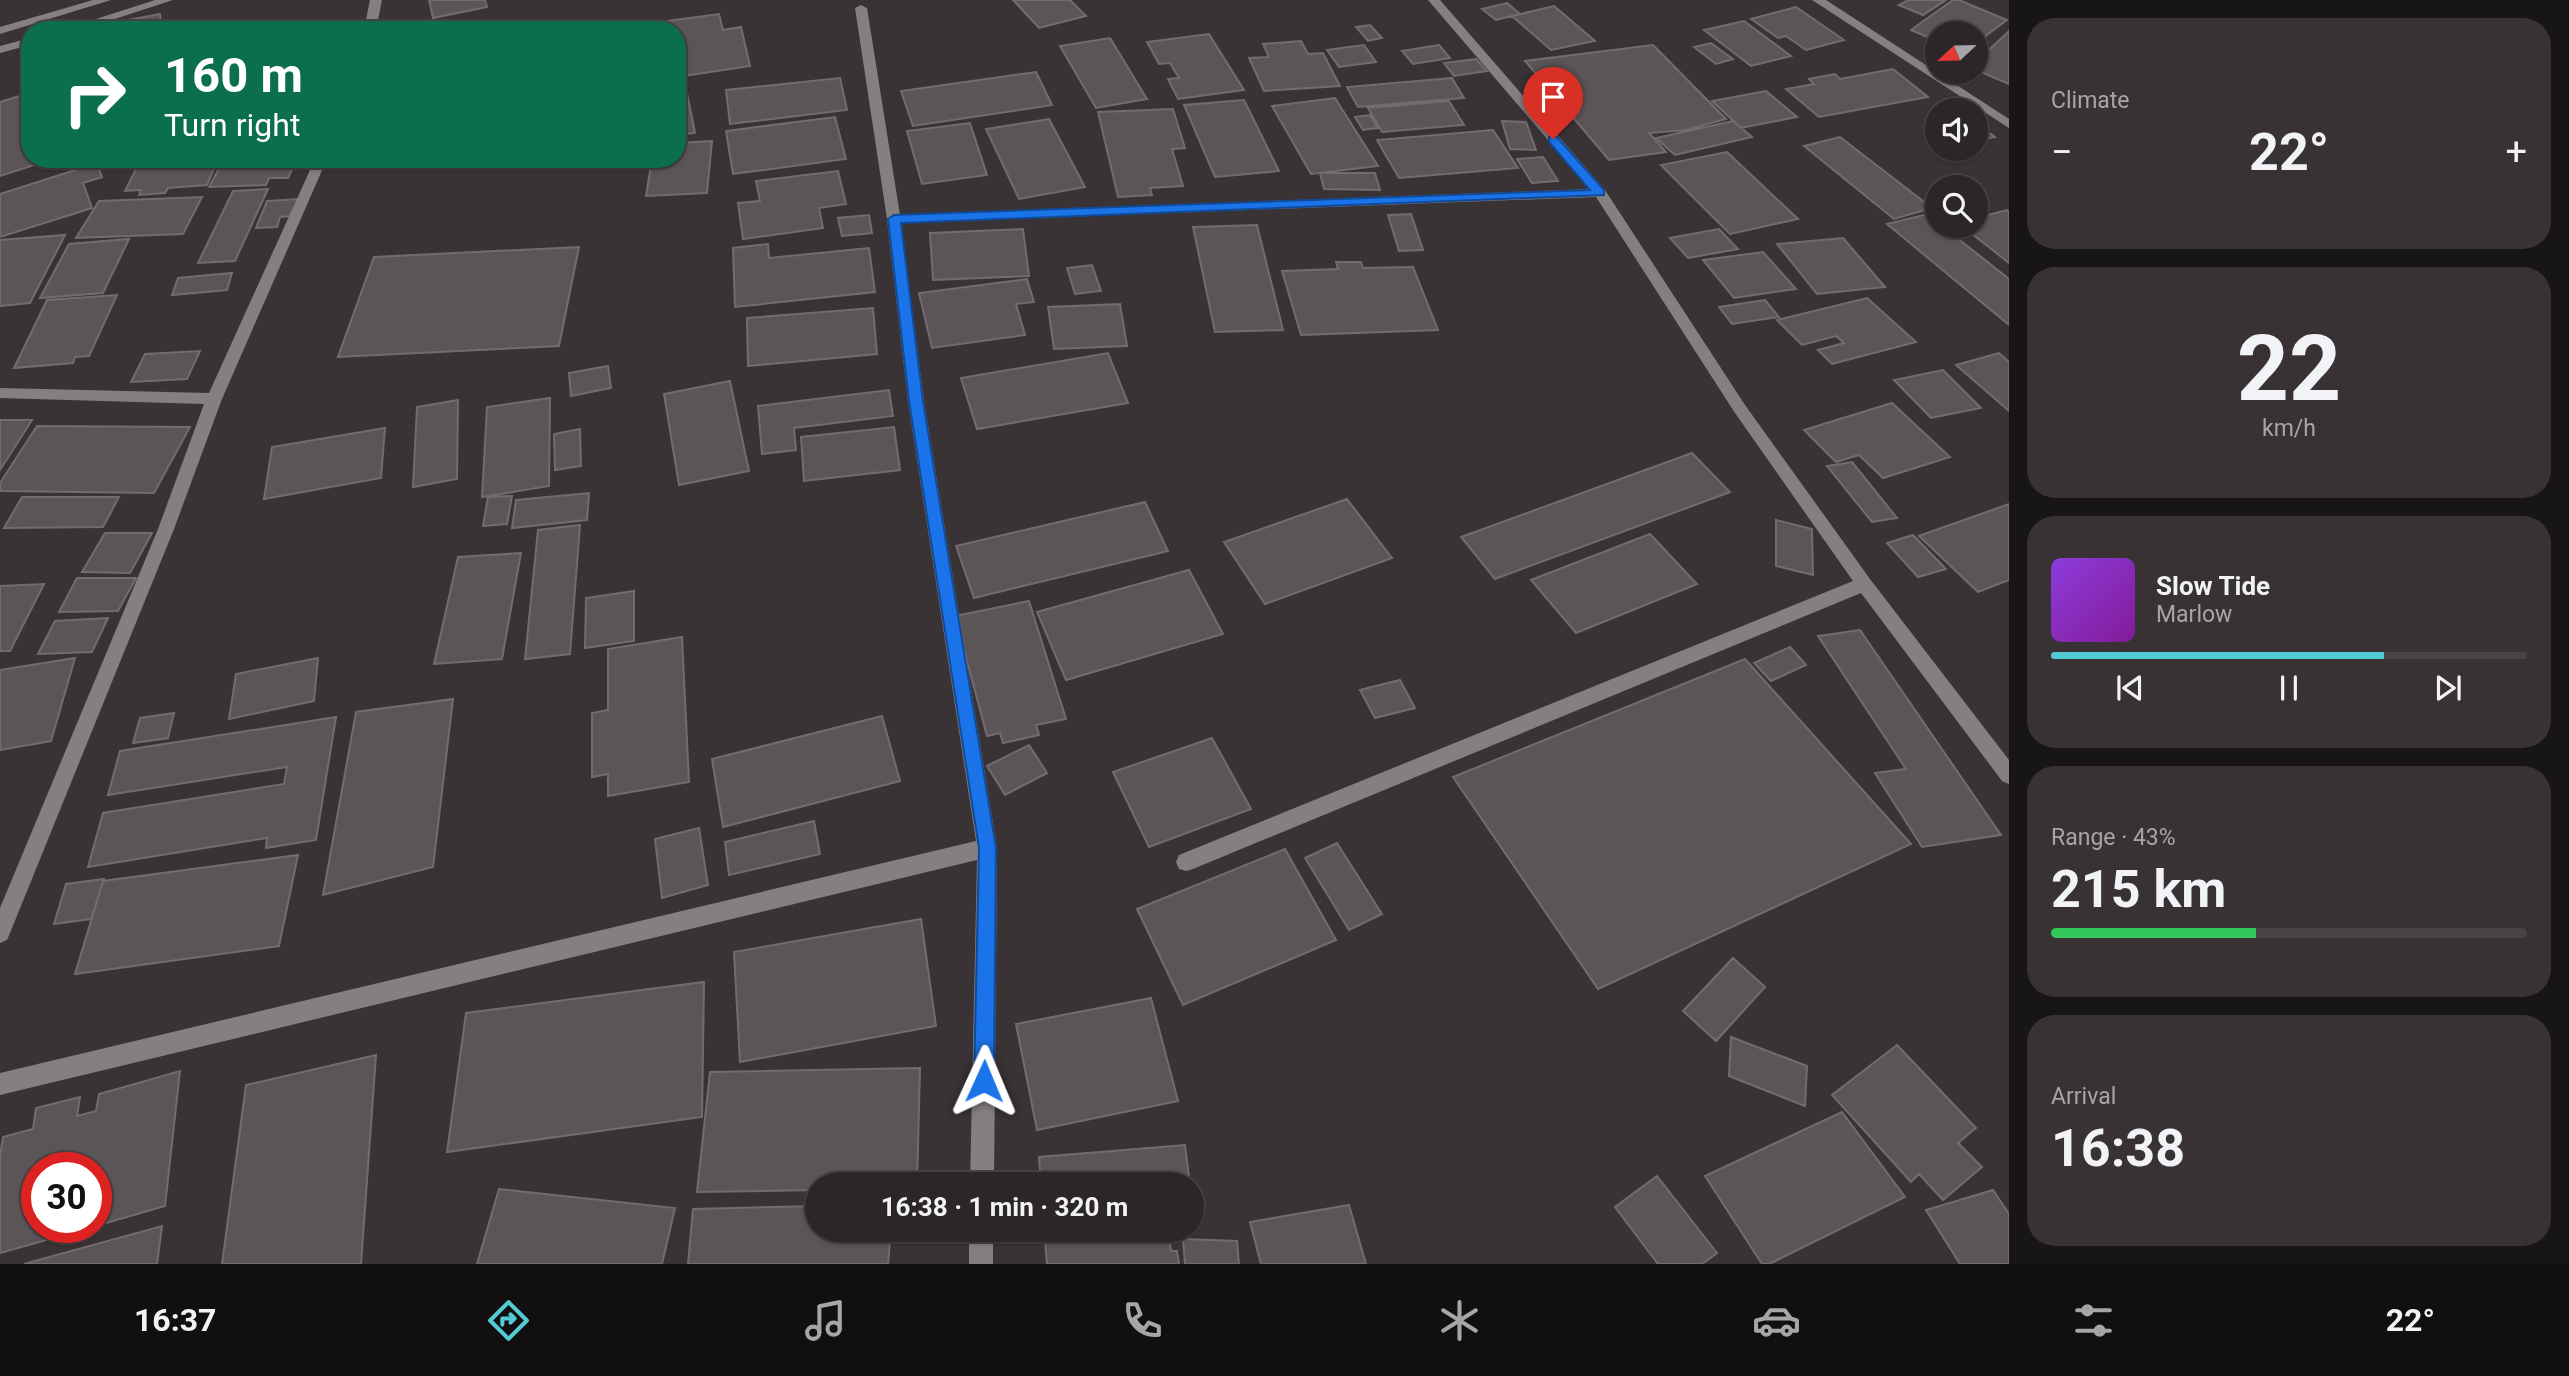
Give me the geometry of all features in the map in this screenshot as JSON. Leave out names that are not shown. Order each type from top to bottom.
[{"type":"street","points":[[34,21],[105,0]]},
{"type":"street","points":[[98,21],[167,0]]},
{"type":"street","points":[[372,21],[376,0]]},
{"type":"street","points":[[1433,0],[1600,193],[1740,408],[1864,584],[2006,766]]},
{"type":"street","points":[[1818,0],[2009,124]]},
{"type":"street","points":[[861,8],[894,219],[916,401],[988,848],[982,1172]]},
{"type":"street","points":[[0,31],[21,25]]},
{"type":"street","points":[[0,50],[21,44]]},
{"type":"street","points":[[0,933],[166,529],[214,399],[317,168]]},
{"type":"street","points":[[894,219],[1600,193]]},
{"type":"street","points":[[0,393],[214,399]]},
{"type":"street","points":[[1186,862],[1864,584]]},
{"type":"street","points":[[0,1084],[988,848]]},
{"type":"street","points":[[981,1242],[981,1264]]},
{"type":"building","points":[[429,0],[485,0],[487,7],[433,18]]},
{"type":"building","points":[[1013,0],[1070,0],[1086,16],[1039,28]]},
{"type":"building","points":[[1908,0],[1946,0],[1923,15],[1899,5]]},
{"type":"building","points":[[1953,0],[2007,20],[1988,34],[1988,21],[1925,21],[1925,36],[1911,30]]},
{"type":"building","points":[[1507,3],[1520,14],[1496,20],[1482,9]]},
{"type":"building","points":[[1554,6],[1595,41],[1551,50],[1512,16]]},
{"type":"building","points":[[1796,7],[1844,40],[1806,50],[1786,36],[1778,38],[1751,19]]},
{"type":"building","points":[[160,14],[161,21],[128,21]]},
{"type":"building","points":[[719,14],[723,30],[741,27],[750,66],[686,76],[686,21],[667,21]]},
{"type":"building","points":[[1744,21],[1791,56],[1751,66],[1704,30]]},
{"type":"building","points":[[1370,25],[1382,38],[1368,41],[1356,27]]},
{"type":"building","points":[[2009,31],[2009,84],[1988,75],[1988,51]]},
{"type":"building","points":[[1209,34],[1244,90],[1178,99],[1168,79],[1179,78],[1170,63],[1159,64],[1147,42]]},
{"type":"building","points":[[1110,38],[1147,99],[1096,108],[1060,46]]},
{"type":"building","points":[[1301,41],[1308,54],[1323,53],[1340,86],[1264,91],[1249,58],[1269,57],[1263,44]]},
{"type":"building","points":[[1711,43],[1733,59],[1716,64],[1694,47]]},
{"type":"building","points":[[1364,45],[1376,62],[1339,67],[1327,50]]},
{"type":"building","points":[[1439,45],[1450,58],[1413,64],[1402,51]]},
{"type":"building","points":[[1653,45],[1726,119],[1686,130],[1649,133],[1666,152],[1609,160],[1525,61]]},
{"type":"building","points":[[1476,59],[1487,71],[1454,76],[1444,63]]},
{"type":"building","points":[[1893,69],[1928,97],[1819,117],[1786,89],[1814,84],[1809,79],[1835,74],[1840,79]]},
{"type":"building","points":[[1036,72],[1052,105],[913,126],[901,91]]},
{"type":"building","points":[[840,78],[847,110],[730,124],[726,90]]},
{"type":"building","points":[[1452,78],[1464,98],[1358,107],[1347,87]]},
{"type":"building","points":[[686,88],[695,133],[686,134]]},
{"type":"building","points":[[1766,91],[1797,117],[1741,128],[1712,101]]},
{"type":"building","points":[[21,96],[21,168],[25,168],[0,176],[0,102]]},
{"type":"building","points":[[1335,98],[1378,166],[1311,174],[1272,106]]},
{"type":"building","points":[[1244,100],[1279,171],[1215,177],[1184,105]]},
{"type":"building","points":[[1449,101],[1464,125],[1382,132],[1368,108]]},
{"type":"building","points":[[1173,109],[1185,148],[1172,149],[1183,186],[1150,188],[1152,195],[1118,197],[1098,112]]},
{"type":"building","points":[[1370,115],[1378,128],[1363,130],[1355,117]]},
{"type":"building","points":[[835,117],[846,159],[733,174],[726,131]]},
{"type":"building","points":[[1049,119],[1085,187],[1019,199],[986,129]]},
{"type":"building","points":[[1502,121],[1526,122],[1536,150],[1510,149]]},
{"type":"building","points":[[1733,121],[1752,137],[1675,155],[1656,138]]},
{"type":"building","points":[[970,123],[987,175],[922,184],[907,131]]},
{"type":"building","points":[[1493,130],[1518,168],[1399,178],[1377,140]]},
{"type":"building","points":[[1840,137],[1925,203],[1925,210],[1894,219],[1804,146]]},
{"type":"building","points":[[712,141],[707,193],[646,196],[651,168],[686,168],[686,142]]},
{"type":"building","points":[[1727,152],[1798,219],[1730,234],[1661,165]]},
{"type":"building","points":[[1543,157],[1558,181],[1532,183],[1517,159]]},
{"type":"building","points":[[81,168],[99,168],[102,177],[83,183],[92,208],[0,237],[0,194]]},
{"type":"building","points":[[136,168],[214,168],[207,185],[168,188],[165,193],[139,195],[141,190],[125,191]]},
{"type":"building","points":[[219,168],[293,168],[288,178],[269,178],[266,185],[209,187]]},
{"type":"building","points":[[838,171],[846,204],[819,208],[823,228],[743,239],[738,203],[760,201],[756,181]]},
{"type":"building","points":[[1320,173],[1375,173],[1380,190],[1324,189]]},
{"type":"building","points":[[268,189],[235,261],[198,263],[233,191]]},
{"type":"building","points":[[202,197],[183,234],[76,238],[99,201]]},
{"type":"building","points":[[299,199],[292,216],[280,217],[277,227],[256,228],[267,201]]},
{"type":"building","points":[[2007,210],[2009,212],[2009,263],[1977,238],[1988,238],[1988,215]]},
{"type":"building","points":[[1411,214],[1423,250],[1399,251],[1388,215]]},
{"type":"building","points":[[869,215],[872,233],[842,236],[838,218]]},
{"type":"building","points":[[1925,215],[1925,238],[1957,238],[2009,279],[2009,325],[1887,224]]},
{"type":"building","points":[[1257,225],[1283,330],[1215,332],[1193,227]]},
{"type":"building","points":[[1023,229],[1029,276],[933,280],[930,233]]},
{"type":"building","points":[[1719,229],[1738,249],[1688,258],[1670,238]]},
{"type":"building","points":[[65,235],[30,303],[0,306],[0,240]]},
{"type":"building","points":[[1843,238],[1885,287],[1817,294],[1777,244]]},
{"type":"building","points":[[129,239],[103,293],[40,298],[69,244]]},
{"type":"building","points":[[768,244],[769,258],[869,248],[875,292],[735,307],[733,248]]},
{"type":"building","points":[[579,247],[559,346],[338,357],[374,257]]},
{"type":"building","points":[[1763,252],[1796,289],[1734,298],[1703,260]]},
{"type":"building","points":[[1336,262],[1361,262],[1363,268],[1413,267],[1438,330],[1301,335],[1282,271],[1338,269]]},
{"type":"building","points":[[1092,265],[1101,291],[1075,294],[1067,268]]},
{"type":"building","points":[[232,273],[227,290],[172,295],[178,278]]},
{"type":"building","points":[[1027,279],[1034,302],[1016,304],[1025,335],[932,348],[919,293]]},
{"type":"building","points":[[117,295],[89,356],[75,357],[73,363],[14,368],[47,300]]},
{"type":"building","points":[[1867,298],[1916,342],[1832,364],[1818,350],[1844,343],[1836,336],[1802,345],[1777,320]]},
{"type":"building","points":[[1765,300],[1779,317],[1732,324],[1719,307]]},
{"type":"building","points":[[1120,304],[1127,346],[1054,349],[1048,307]]},
{"type":"building","points":[[873,308],[877,354],[748,366],[747,318]]},
{"type":"building","points":[[200,351],[187,379],[131,382],[145,354]]},
{"type":"building","points":[[1108,353],[1128,403],[977,429],[961,378]]},
{"type":"building","points":[[1999,353],[2009,362],[2009,411],[1956,365]]},
{"type":"building","points":[[608,366],[611,388],[571,396],[569,373]]},
{"type":"building","points":[[1943,370],[1981,408],[1931,418],[1894,380]]},
{"type":"building","points":[[730,381],[749,471],[679,485],[664,394]]},
{"type":"building","points":[[889,390],[893,416],[794,428],[796,450],[762,454],[758,406]]},
{"type":"building","points":[[550,398],[549,486],[482,497],[487,407]]},
{"type":"building","points":[[458,400],[457,479],[413,487],[417,407]]},
{"type":"building","points":[[1892,403],[1950,457],[1883,478],[1859,455],[1836,462],[1804,430]]},
{"type":"building","points":[[0,420],[32,420],[0,470]]},
{"type":"building","points":[[37,426],[190,427],[154,493],[0,491],[0,483]]},
{"type":"building","points":[[894,427],[900,470],[804,481],[801,437]]},
{"type":"building","points":[[385,428],[381,478],[264,499],[272,447]]},
{"type":"building","points":[[580,429],[581,466],[555,470],[554,434]]},
{"type":"building","points":[[1692,453],[1730,492],[1495,579],[1461,537]]},
{"type":"building","points":[[1852,462],[1897,518],[1872,522],[1827,466]]},
{"type":"building","points":[[589,493],[587,520],[512,528],[516,500]]},
{"type":"building","points":[[512,496],[507,524],[483,526],[488,497]]},
{"type":"building","points":[[22,497],[119,497],[103,527],[4,528]]},
{"type":"building","points":[[1347,499],[1392,558],[1265,604],[1224,542]]},
{"type":"building","points":[[1145,502],[1168,551],[974,598],[956,546]]},
{"type":"building","points":[[2009,504],[2009,580],[1978,592],[1919,536]]},
{"type":"building","points":[[1776,520],[1812,529],[1813,575],[1776,566]]},
{"type":"building","points":[[580,525],[570,654],[525,659],[538,530]]},
{"type":"building","points":[[105,533],[152,533],[130,573],[82,572]]},
{"type":"building","points":[[1650,534],[1697,584],[1576,633],[1531,580]]},
{"type":"building","points":[[1913,535],[1946,569],[1918,577],[1887,543]]},
{"type":"building","points":[[521,553],[502,659],[434,664],[458,557]]},
{"type":"building","points":[[1189,570],[1223,634],[1066,680],[1037,612]]},
{"type":"building","points":[[77,578],[136,578],[118,611],[59,612]]},
{"type":"building","points":[[44,584],[10,651],[0,651],[0,586]]},
{"type":"building","points":[[634,591],[634,641],[585,648],[586,598]]},
{"type":"building","points":[[1029,601],[1066,719],[1036,725],[1039,735],[1003,743],[1000,733],[987,736],[955,616]]},
{"type":"building","points":[[108,618],[92,652],[38,654],[55,621]]},
{"type":"building","points":[[1860,630],[2001,835],[1922,847],[1875,773],[1906,769],[1818,636]]},
{"type":"building","points":[[682,637],[689,782],[608,796],[608,774],[592,777],[592,713],[608,710],[608,649]]},
{"type":"building","points":[[1790,647],[1806,665],[1771,681],[1754,663]]},
{"type":"building","points":[[75,658],[51,741],[0,750],[0,670]]},
{"type":"building","points":[[318,658],[314,701],[229,719],[236,674]]},
{"type":"building","points":[[1745,659],[1911,844],[1598,989],[1453,777]]},
{"type":"building","points":[[1400,680],[1415,708],[1375,718],[1360,690]]},
{"type":"building","points":[[453,699],[433,867],[323,895],[356,712]]},
{"type":"building","points":[[174,713],[168,738],[133,743],[140,718]]},
{"type":"building","points":[[882,716],[900,781],[723,827],[712,759]]},
{"type":"building","points":[[336,717],[316,840],[266,848],[267,838],[88,867],[103,813],[284,784],[287,767],[108,795],[120,751]]},
{"type":"building","points":[[1212,738],[1251,809],[1149,847],[1113,772]]},
{"type":"building","points":[[1029,745],[1047,773],[1005,795],[987,766]]},
{"type":"building","points":[[814,821],[820,854],[729,875],[725,842]]},
{"type":"building","points":[[699,828],[708,885],[662,898],[655,839]]},
{"type":"building","points":[[1337,843],[1382,914],[1349,930],[1305,858]]},
{"type":"building","points":[[1285,849],[1336,940],[1183,1005],[1137,909]]},
{"type":"building","points":[[298,855],[279,946],[75,974],[103,881]]},
{"type":"building","points":[[104,879],[91,919],[54,924],[66,884]]},
{"type":"building","points":[[921,919],[936,1026],[740,1062],[734,952]]},
{"type":"building","points":[[1733,958],[1765,987],[1716,1041],[1683,1011]]},
{"type":"building","points":[[704,982],[702,1117],[447,1152],[466,1013]]},
{"type":"building","points":[[1151,998],[1178,1101],[1037,1130],[1016,1024]]},
{"type":"building","points":[[1731,1037],[1807,1066],[1805,1106],[1729,1076]]},
{"type":"building","points":[[1897,1045],[1976,1128],[1958,1143],[1982,1167],[1943,1200],[1919,1174],[1911,1182],[1832,1095]]},
{"type":"building","points":[[376,1055],[361,1264],[222,1264],[246,1085]]},
{"type":"building","points":[[920,1068],[917,1172],[805,1172],[805,1190],[697,1192],[710,1072]]},
{"type":"building","points":[[180,1071],[165,1206],[112,1221],[112,1152],[21,1152],[21,1243],[36,1243],[0,1253],[0,1156],[3,1137],[33,1129],[36,1108],[80,1097],[77,1116],[96,1111],[99,1094]]},
{"type":"building","points":[[1842,1112],[1905,1197],[1769,1264],[1762,1264],[1705,1176]]},
{"type":"building","points":[[1185,1145],[1188,1172],[1040,1172],[1039,1157]]},
{"type":"building","points":[[1657,1176],[1717,1253],[1702,1264],[1658,1264],[1615,1207]]},
{"type":"building","points":[[499,1189],[675,1208],[662,1264],[477,1264]]},
{"type":"building","points":[[1993,1190],[2009,1214],[2009,1264],[1960,1264],[1926,1210]]},
{"type":"building","points":[[1349,1205],[1366,1264],[1261,1264],[1250,1222]]},
{"type":"building","points":[[805,1206],[805,1242],[890,1242],[888,1264],[688,1264],[693,1209]]},
{"type":"building","points":[[162,1226],[157,1264],[24,1264],[100,1243],[112,1243],[112,1240]]},
{"type":"building","points":[[1237,1241],[1239,1264],[1185,1264],[1183,1242]]},
{"type":"building","points":[[1045,1242],[1170,1242],[1171,1251],[1177,1251],[1179,1264],[1047,1264]]},
{"type":"route","points":[[984,1081],[988,848],[916,401],[894,219],[1600,193],[1553,139]]}]
